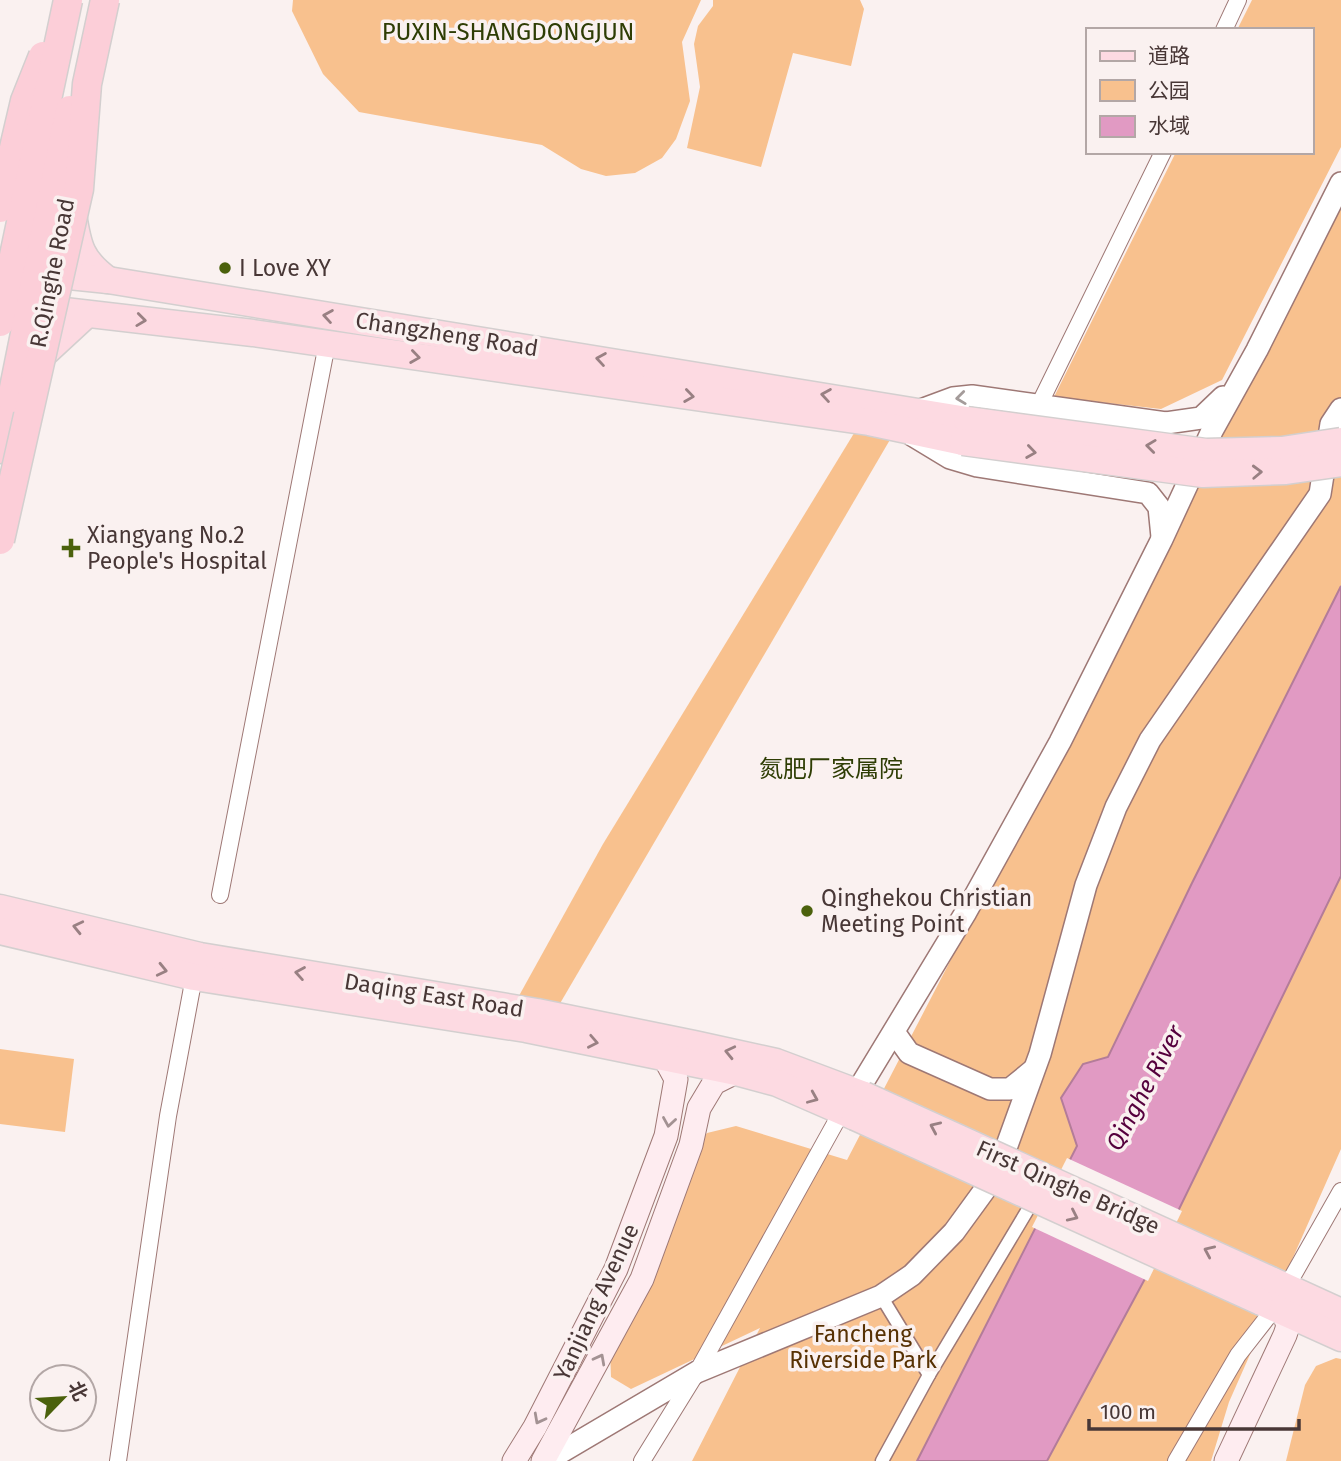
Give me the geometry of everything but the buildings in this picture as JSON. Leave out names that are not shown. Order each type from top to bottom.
[{"type":"highway","points":[[0,210],[25,101],[54,30],[60,0]]},
{"type":"highway","points":[[0,322],[68,0]]},
{"type":"highway","points":[[0,449],[94,0]]},
{"type":"highway","points":[[0,540],[79,189],[87,84],[107,0]]},
{"type":"main road","points":[[1,271],[55,0]]},
{"type":"main road","name":"R.Qinghe Road","points":[[0,547],[107,0]]},
{"type":"main road","points":[[0,210],[20,173]]},
{"type":"main road","points":[[69,189],[77,240],[87,264],[108,280]]},
{"type":"main road","name":"Changzheng Road","points":[[1,271],[108,280],[905,415]]},
{"type":"main road","name":"Changzheng Road","points":[[0,303],[327,344],[869,422],[905,415]]},
{"type":"main road","points":[[34,363],[88,314]]},
{"type":"main road","points":[[905,415],[965,431],[1203,474],[1286,471],[1341,463]]},
{"type":"main road","points":[[965,431],[1206,452],[1282,450],[1341,441]]},
{"type":"main road","name":"Daqing East Road","points":[[0,908],[200,956],[537,1012],[776,1062],[855,1104]]},
{"type":"main road","name":"Daqing East Road","points":[[0,931],[194,977],[526,1029],[736,1072],[855,1104]]},
{"type":"main road","name":"Yanjiang Avenue","points":[[514,1461],[535,1427],[616,1269],[666,1136],[676,1079],[664,1057]]},
{"type":"main road","name":"Yanjiang Avenue","points":[[544,1461],[642,1279],[691,1146],[699,1108],[714,1083],[736,1072]]},
{"type":"main road","name":"First Qinghe Bridge","points":[[855,1104],[1275,1298]]},
{"type":"main road","points":[[1275,1298],[1341,1312]]},
{"type":"main road","points":[[1275,1298],[1315,1328],[1341,1338]]},
{"type":"main road","points":[[1226,1461],[1288,1326],[1275,1298]]},
{"type":"main road","points":[[1240,1461],[1296,1340],[1315,1328]]},
{"type":"street","points":[[1225,28],[1238,0]]},
{"type":"street","points":[[1039,405],[1162,154]]},
{"type":"street","points":[[642,1461],[855,1104],[1060,742],[1162,539],[1212,431],[1257,350],[1341,183]]},
{"type":"street","points":[[220,895],[327,344]]},
{"type":"street","points":[[1166,423],[1200,418],[1236,386]]},
{"type":"street","points":[[1181,499],[976,466],[950,458],[905,415],[953,398],[972,396],[1212,431]]},
{"type":"street","points":[[544,1461],[697,1372],[881,1296],[912,1276],[954,1232],[997,1172],[1035,1067],[1086,885],[1116,807],[1150,740],[1320,494],[1331,424],[1341,409]]},
{"type":"street","points":[[1147,494],[1159,507],[1162,539]]},
{"type":"street","points":[[118,1461],[168,1116],[194,977]]},
{"type":"street","points":[[894,1032],[909,1053]]},
{"type":"street","points":[[879,1059],[896,1051],[909,1053],[990,1089],[1002,1091],[1020,1083],[1035,1067]]},
{"type":"street","points":[[882,1461],[929,1375],[1038,1192],[997,1172]]},
{"type":"street","points":[[1175,1461],[1341,1191]]},
{"type":"street","points":[[881,1296],[929,1375]]},
{"type":"green space","points":[[293,0],[701,0],[682,42],[690,101],[676,139],[662,158],[635,173],[606,176],[581,169],[542,145],[359,112],[323,74],[292,11]]},
{"type":"green space","points":[[713,0],[860,0],[864,9],[851,66],[793,53],[761,167],[687,148],[700,87],[694,44],[698,26],[713,6]]},
{"type":"green space","points":[[1252,0],[1341,0],[1341,147],[1222,380],[1161,409],[1054,397],[1175,154],[1313,154],[1313,28],[1238,28]]},
{"type":"green space","name":"Fancheng Riverside Park","points":[[1341,196],[1341,586],[1108,1057],[1083,1065],[1077,1146],[917,1461],[692,1461],[760,1328],[631,1389],[611,1377],[610,1349],[690,1157],[707,1133],[736,1126],[847,1160],[1169,539]]},
{"type":"green space","points":[[856,430],[891,438],[555,1012],[515,1003],[603,844]]},
{"type":"green space","points":[[1341,876],[1341,1149],[1229,1402],[1211,1461],[1047,1461],[1147,1275]]},
{"type":"green space","points":[[0,1049],[74,1059],[65,1132],[0,1124]]},
{"type":"green space","points":[[1336,1358],[1341,1359],[1341,1461],[1286,1461],[1305,1385],[1316,1366]]},
{"type":"water","name":"Qinghe River","points":[[1341,586],[1341,876],[1147,1275],[1047,1461],[917,1461],[1077,1146],[1061,1098],[1083,1064],[1108,1057]]},
{"type":"pier","points":[[1067,1158],[1182,1211],[1148,1281],[1032,1227]]},
{"type":"place","name":"I Love XY","points":[[225,268]]},
{"type":"place","name":"Xiangyang No.2 People's Hospital","points":[[71,548]]},
{"type":"place","name":"Qinghekou Christian Meeting Point","points":[[807,911]]},
{"type":"district","name":"PUXIN-SHANGDONGJUN","points":[[508,32]]},
{"type":"district","name":"氮肥厂家属院","points":[[831,769]]}]
